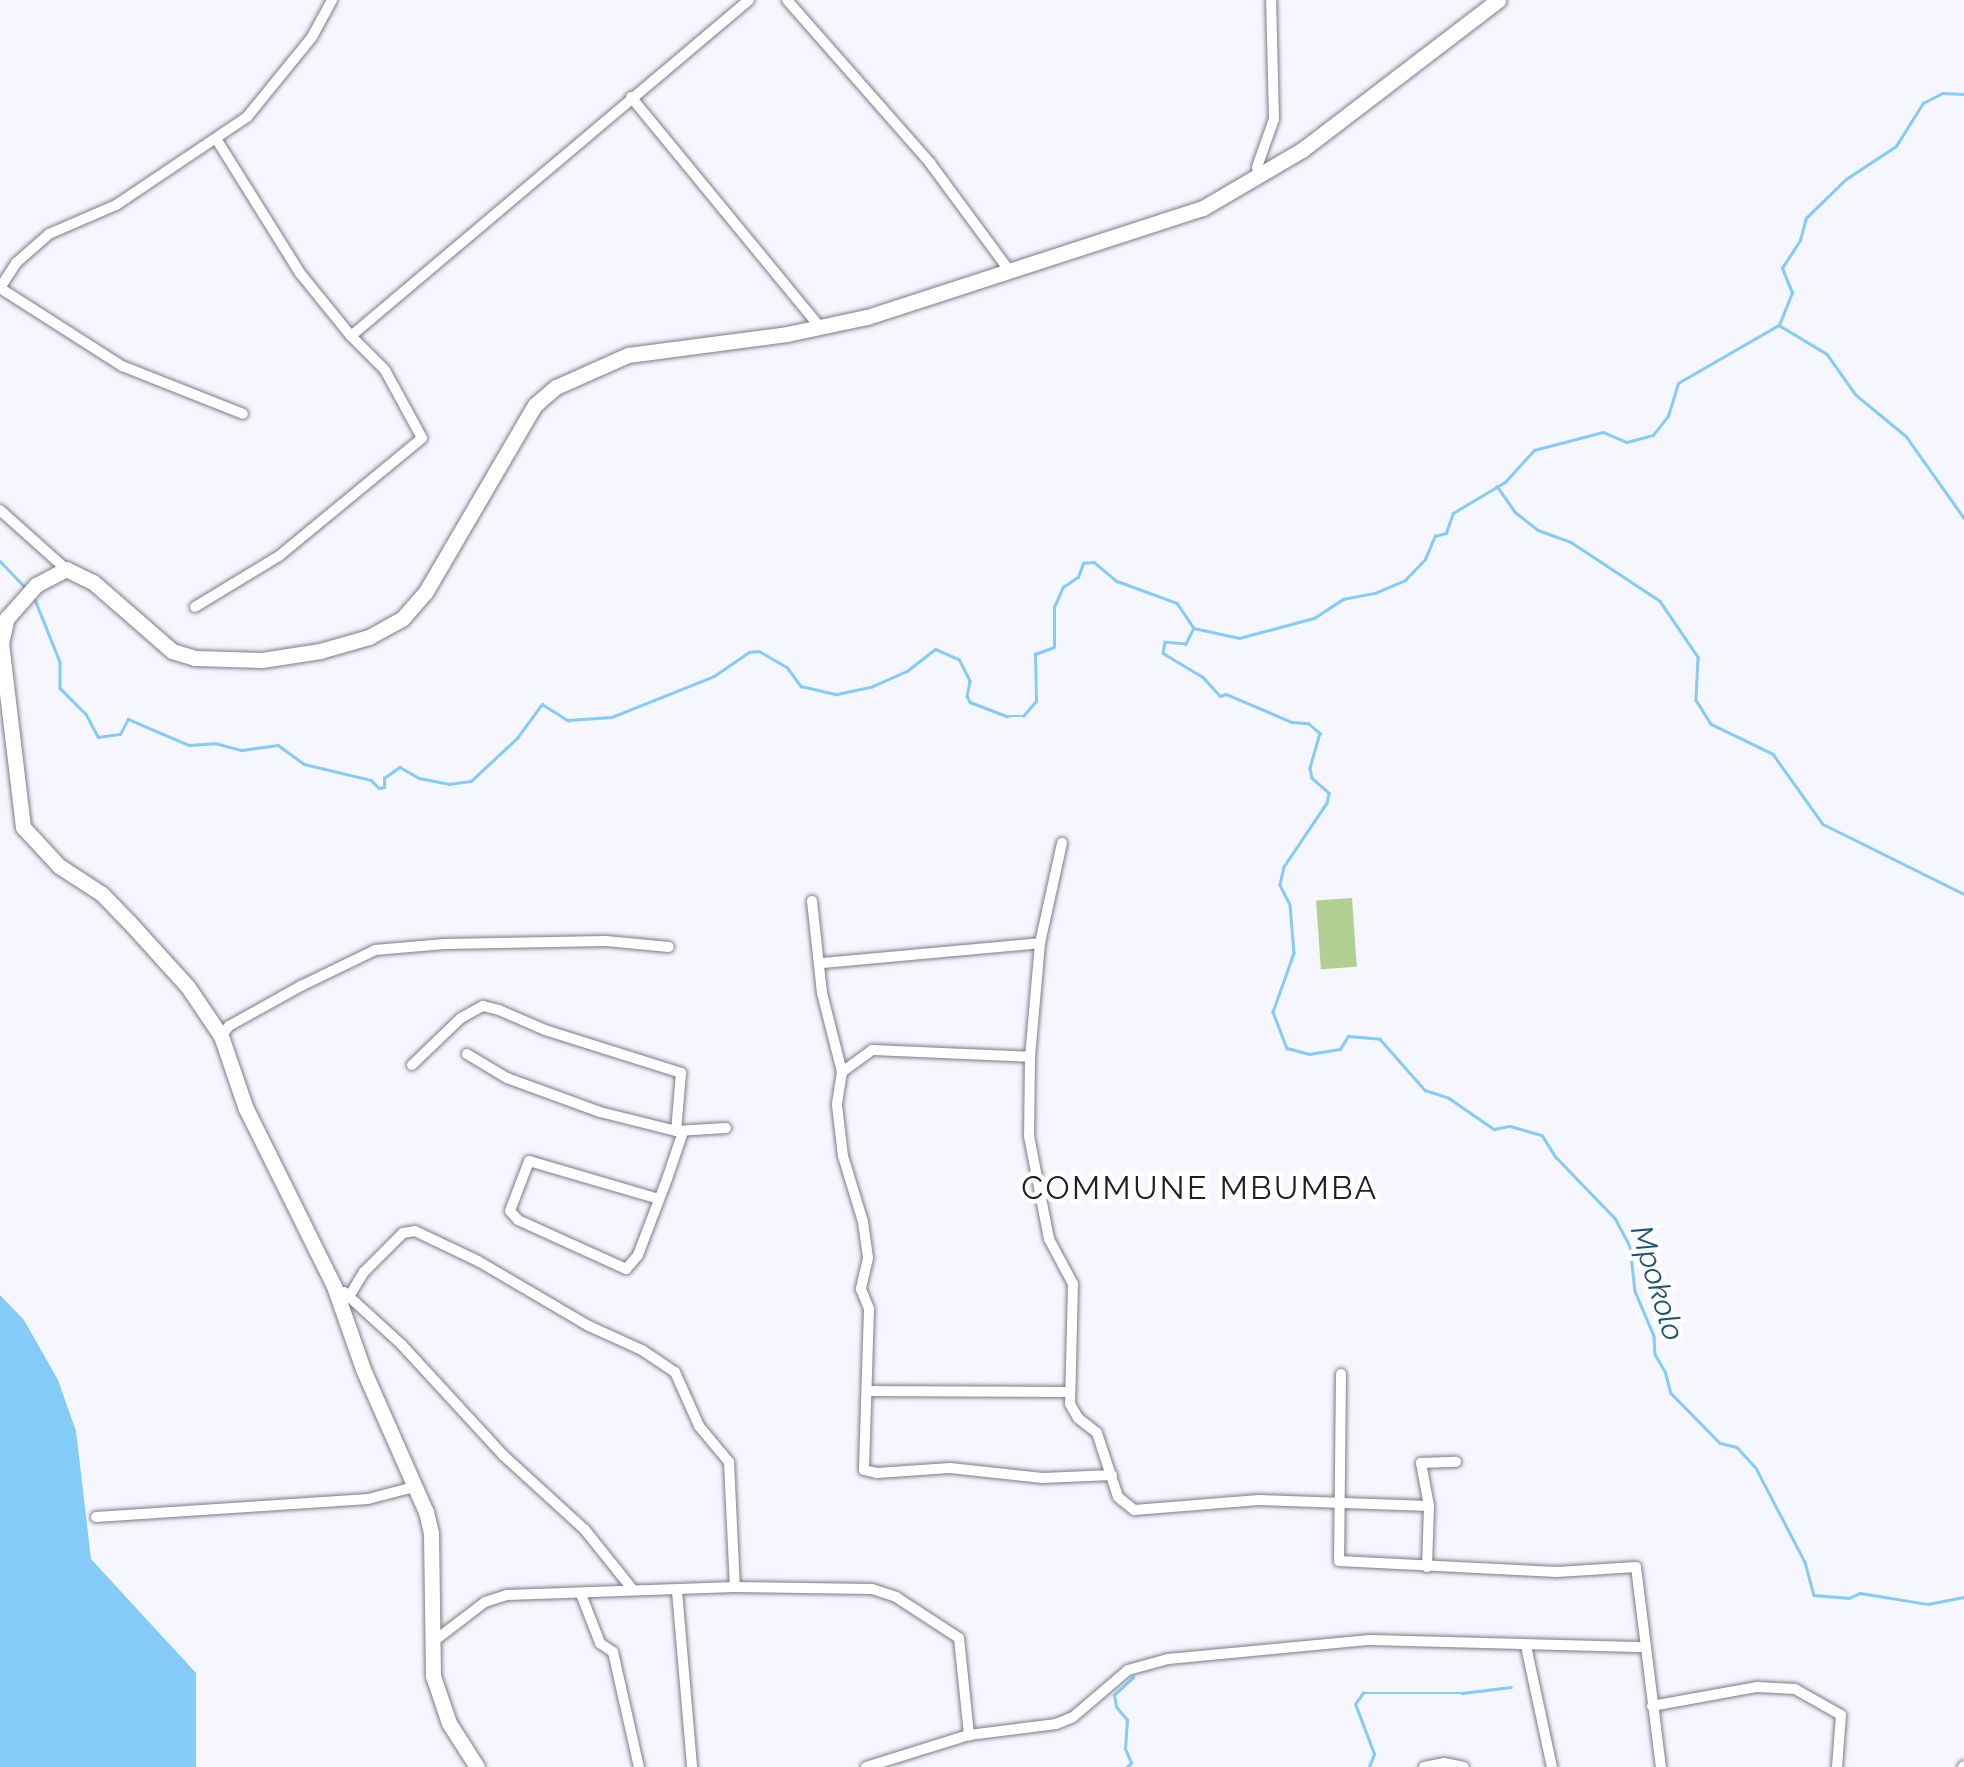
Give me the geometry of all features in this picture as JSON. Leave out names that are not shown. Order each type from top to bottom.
[{"type":"main road","points":[[477,1767],[442,1707],[433,1676],[431,1533],[334,1286],[246,1110],[220,1036],[188,988],[102,894],[59,866],[23,827],[18,811],[1,643],[6,618],[36,586],[66,569],[93,582],[172,652],[194,658],[262,660],[320,651],[369,637],[402,619],[425,593],[535,405],[556,386],[628,354],[820,327],[958,290],[1009,270],[1169,221],[1259,179],[1498,0]]},
{"type":"street","points":[[243,414],[122,366],[0,288],[16,263],[50,234],[116,204],[247,117],[280,80],[332,0]]},
{"type":"street","points":[[350,336],[749,0]]},
{"type":"street","points":[[787,0],[930,163],[1009,270]]},
{"type":"street","points":[[1259,179],[1257,167],[1274,119],[1270,0]]},
{"type":"street","points":[[631,97],[820,327]]},
{"type":"street","points":[[195,607],[279,556],[420,442],[420,430],[386,370],[350,336],[300,273],[217,140]]},
{"type":"street","points":[[0,510],[66,569]]},
{"type":"street","points":[[1062,842],[1040,943],[1028,1136],[1050,1239],[1072,1284],[1068,1392],[1078,1418],[1097,1433],[1118,1497],[1134,1510],[1258,1500],[1429,1506]]},
{"type":"street","points":[[812,901],[822,963],[822,993],[842,1072],[838,1126],[868,1258],[861,1289],[869,1309],[864,1470],[950,1468],[1042,1478],[1112,1475]]},
{"type":"street","points":[[220,1036],[230,1026],[301,986],[375,950],[445,944],[606,941],[669,947]]},
{"type":"street","points":[[822,963],[960,948],[1002,950],[1040,943]]},
{"type":"street","points":[[412,1065],[462,1018],[483,1006],[681,1073],[679,1132],[659,1200],[638,1255],[626,1268],[518,1220],[510,1211],[530,1160],[659,1200]]},
{"type":"street","points":[[842,1072],[872,1050],[1030,1057]]},
{"type":"street","points":[[467,1054],[507,1078],[562,1099],[679,1132],[726,1128]]},
{"type":"street","points":[[350,1294],[364,1272],[403,1233],[416,1231],[478,1261],[676,1372],[699,1426],[729,1462],[735,1586]]},
{"type":"street","points":[[334,1286],[350,1294],[504,1455],[585,1530],[634,1590]]},
{"type":"street","points":[[1341,1374],[1338,1560],[1599,1572],[1632,1565],[1638,1572],[1661,1767]]},
{"type":"street","points":[[866,1390],[1068,1392]]},
{"type":"street","points":[[1427,1567],[1429,1506],[1421,1462],[1456,1462]]},
{"type":"street","points":[[96,1517],[368,1499],[414,1488]]},
{"type":"street","points":[[434,1641],[496,1599],[735,1586],[872,1589],[896,1597],[955,1633],[964,1654],[969,1735]]},
{"type":"street","points":[[676,1591],[692,1767]]},
{"type":"street","points":[[581,1594],[600,1644],[614,1652],[639,1767]]},
{"type":"street","points":[[866,1767],[969,1735],[1056,1724],[1073,1717],[1128,1670],[1168,1659],[1370,1640],[1646,1648]]},
{"type":"street","points":[[1526,1646],[1552,1767]]},
{"type":"street","points":[[1652,1706],[1757,1686],[1795,1689],[1841,1715],[1837,1767]]},
{"type":"street","points":[[1424,1767],[1444,1763],[1464,1767]]},
{"type":"green space","points":[[1352,898],[1357,967],[1321,969],[1316,901]]},
{"type":"water","points":[[0,1295],[24,1320],[58,1380],[76,1431],[91,1559],[196,1673],[196,1767],[0,1767]]},
{"type":"waterway","points":[[34,597],[60,662],[60,688],[86,714],[98,737],[120,734],[128,719],[189,745],[215,743],[242,750],[278,745],[304,764],[371,780],[379,788],[384,787],[384,778],[400,767],[419,778],[449,784],[471,781],[517,738],[542,704],[568,720],[612,717],[714,676],[749,652],[759,651],[787,667],[801,686],[837,694],[871,687],[907,671],[935,649],[959,659],[970,681],[970,702],[1007,716],[1023,716],[1036,701],[1035,654],[1054,647],[1054,607],[1063,587],[1078,577],[1083,563],[1094,562],[1117,581],[1177,603],[1194,628],[1239,638],[1314,618],[1343,599],[1375,593],[1405,580],[1425,559],[1435,536],[1446,533],[1453,513],[1505,482],[1534,450],[1603,432],[1627,442],[1653,435],[1668,416],[1678,383],[1779,325],[1792,293],[1782,268],[1800,240],[1806,218],[1846,179],[1896,146],[1923,103],[1943,93],[1964,94]]},
{"type":"waterway","points":[[1779,325],[1827,354],[1856,395],[1906,436],[1964,518]]},
{"type":"waterway","points":[[1497,486],[1515,512],[1538,530],[1571,542],[1660,601],[1698,657],[1696,700],[1711,724],[1773,754],[1823,824],[1964,894]]},
{"type":"waterway","points":[[0,561],[25,587]]},
{"type":"waterway","name":"Mpokolo","points":[[1194,628],[1186,644],[1165,642],[1163,653],[1203,677],[1220,696],[1226,694],[1292,722],[1308,723],[1320,733],[1310,768],[1312,778],[1329,793],[1327,803],[1284,867],[1280,885],[1290,905],[1294,953],[1273,1012],[1287,1048],[1309,1054],[1340,1049],[1348,1036],[1380,1039],[1425,1090],[1449,1098],[1494,1129],[1510,1126],[1542,1135],[1556,1157],[1615,1218],[1630,1246],[1635,1291],[1671,1393],[1720,1443],[1737,1447],[1756,1468],[1805,1562],[1814,1595],[1849,1598],[1860,1593],[1928,1604],[1964,1597]]},
{"type":"waterway","points":[[1127,1767],[1131,1763],[1125,1749],[1127,1720],[1116,1707],[1114,1695],[1133,1677]]},
{"type":"waterway","points":[[1369,1767],[1374,1754],[1355,1704],[1363,1693],[1462,1693],[1511,1687]]},
{"type":"district","name":"COMMUNE MBUMBA","points":[[1200,1188]]}]
